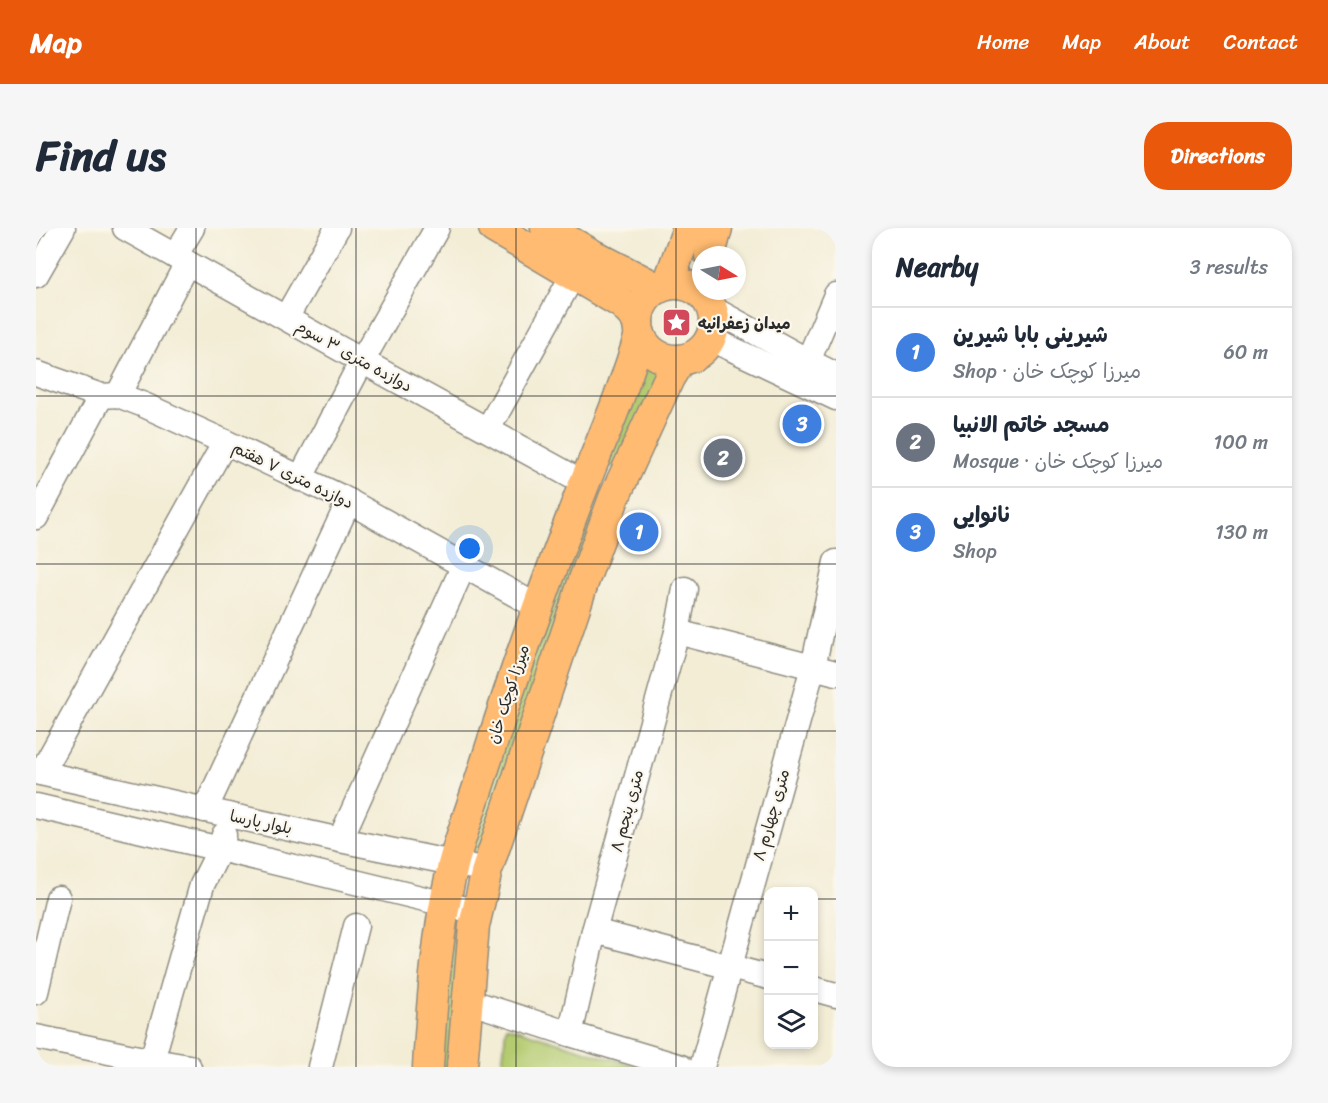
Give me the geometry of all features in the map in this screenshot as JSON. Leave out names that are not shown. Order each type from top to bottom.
[{"type":"main road","points":[[494,228],[622,304],[639,327],[646,345],[656,354],[667,359],[680,360],[693,357],[711,339],[715,319],[707,300]]},
{"type":"main road","points":[[546,228],[595,256],[662,286]]},
{"type":"main road","points":[[662,286],[688,228]]},
{"type":"main road","points":[[712,246],[717,228]]},
{"type":"main road","points":[[639,327],[640,308],[647,297],[662,286],[680,283],[692,286]]},
{"type":"main road","name":"میرزا کوچک خان","points":[[428,1067],[432,992],[445,904],[454,863],[538,607],[584,483],[630,369],[639,327]]},
{"type":"main road","points":[[462,1067],[474,926],[487,870],[584,580],[614,498],[669,378],[680,360]]},
{"type":"street","points":[[36,275],[63,228]]},
{"type":"street","name":"دوازده متری ۳ سوم","points":[[125,228],[584,483]]},
{"type":"street","points":[[36,517],[109,395],[181,260],[192,228]]},
{"type":"street","points":[[286,318],[337,228]]},
{"type":"street","points":[[300,479],[436,228]]},
{"type":"street","points":[[488,429],[573,275]]},
{"type":"street","points":[[808,362],[836,295]]},
{"type":"street","points":[[709,300],[808,362],[836,375]]},
{"type":"street","points":[[711,339],[836,398]]},
{"type":"street","name":"دوازده متری ۷ هفتم","points":[[36,373],[144,405],[225,442],[349,501],[538,607]]},
{"type":"street","points":[[39,772],[225,442]]},
{"type":"street","points":[[205,810],[349,501]]},
{"type":"street","name":"۸ متری چهارم","points":[[702,1067],[813,667],[836,562]]},
{"type":"street","points":[[340,840],[464,565]]},
{"type":"street","name":"۸ متری پنجم","points":[[570,1034],[594,931],[677,632],[685,589]]},
{"type":"street","points":[[677,632],[836,673]]},
{"type":"street","name":"بلوار پارسا","points":[[39,772],[340,840],[487,870]]},
{"type":"street","points":[[36,807],[478,912]]},
{"type":"street","points":[[152,1064],[202,885],[220,849],[229,815]]},
{"type":"street","points":[[36,992],[58,898]]},
{"type":"street","points":[[320,1067],[356,926]]},
{"type":"street","points":[[594,931],[764,976]]},
{"type":"street","points":[[818,990],[836,995]]},
{"type":"street","points":[[468,1001],[681,1067]]},
{"type":"street","points":[[36,1037],[152,1064],[189,1067]]},
{"type":"green space","name":"میدان زعفرانیه","points":[[677,311],[685,314],[688,322],[685,330],[677,333],[669,330],[666,322],[669,314]]},
{"type":"green space","points":[[637,362],[661,371],[623,465],[607,467]]},
{"type":"green space","points":[[582,510],[600,517],[489,863],[461,859]]},
{"type":"green space","points":[[448,925],[474,930],[462,1067],[437,1067]]},
{"type":"green space","points":[[506,1026],[638,1067],[502,1067]]},
{"type":"place","name":"میدان زعفرانیه","points":[[677,323]]},
{"type":"place","name":"نانوایی","points":[[802,424]]},
{"type":"place","name":"مسجد خاتم الانبیا","points":[[723,458]]},
{"type":"place","name":"شیرینی بابا شیرین","points":[[639,532]]}]
